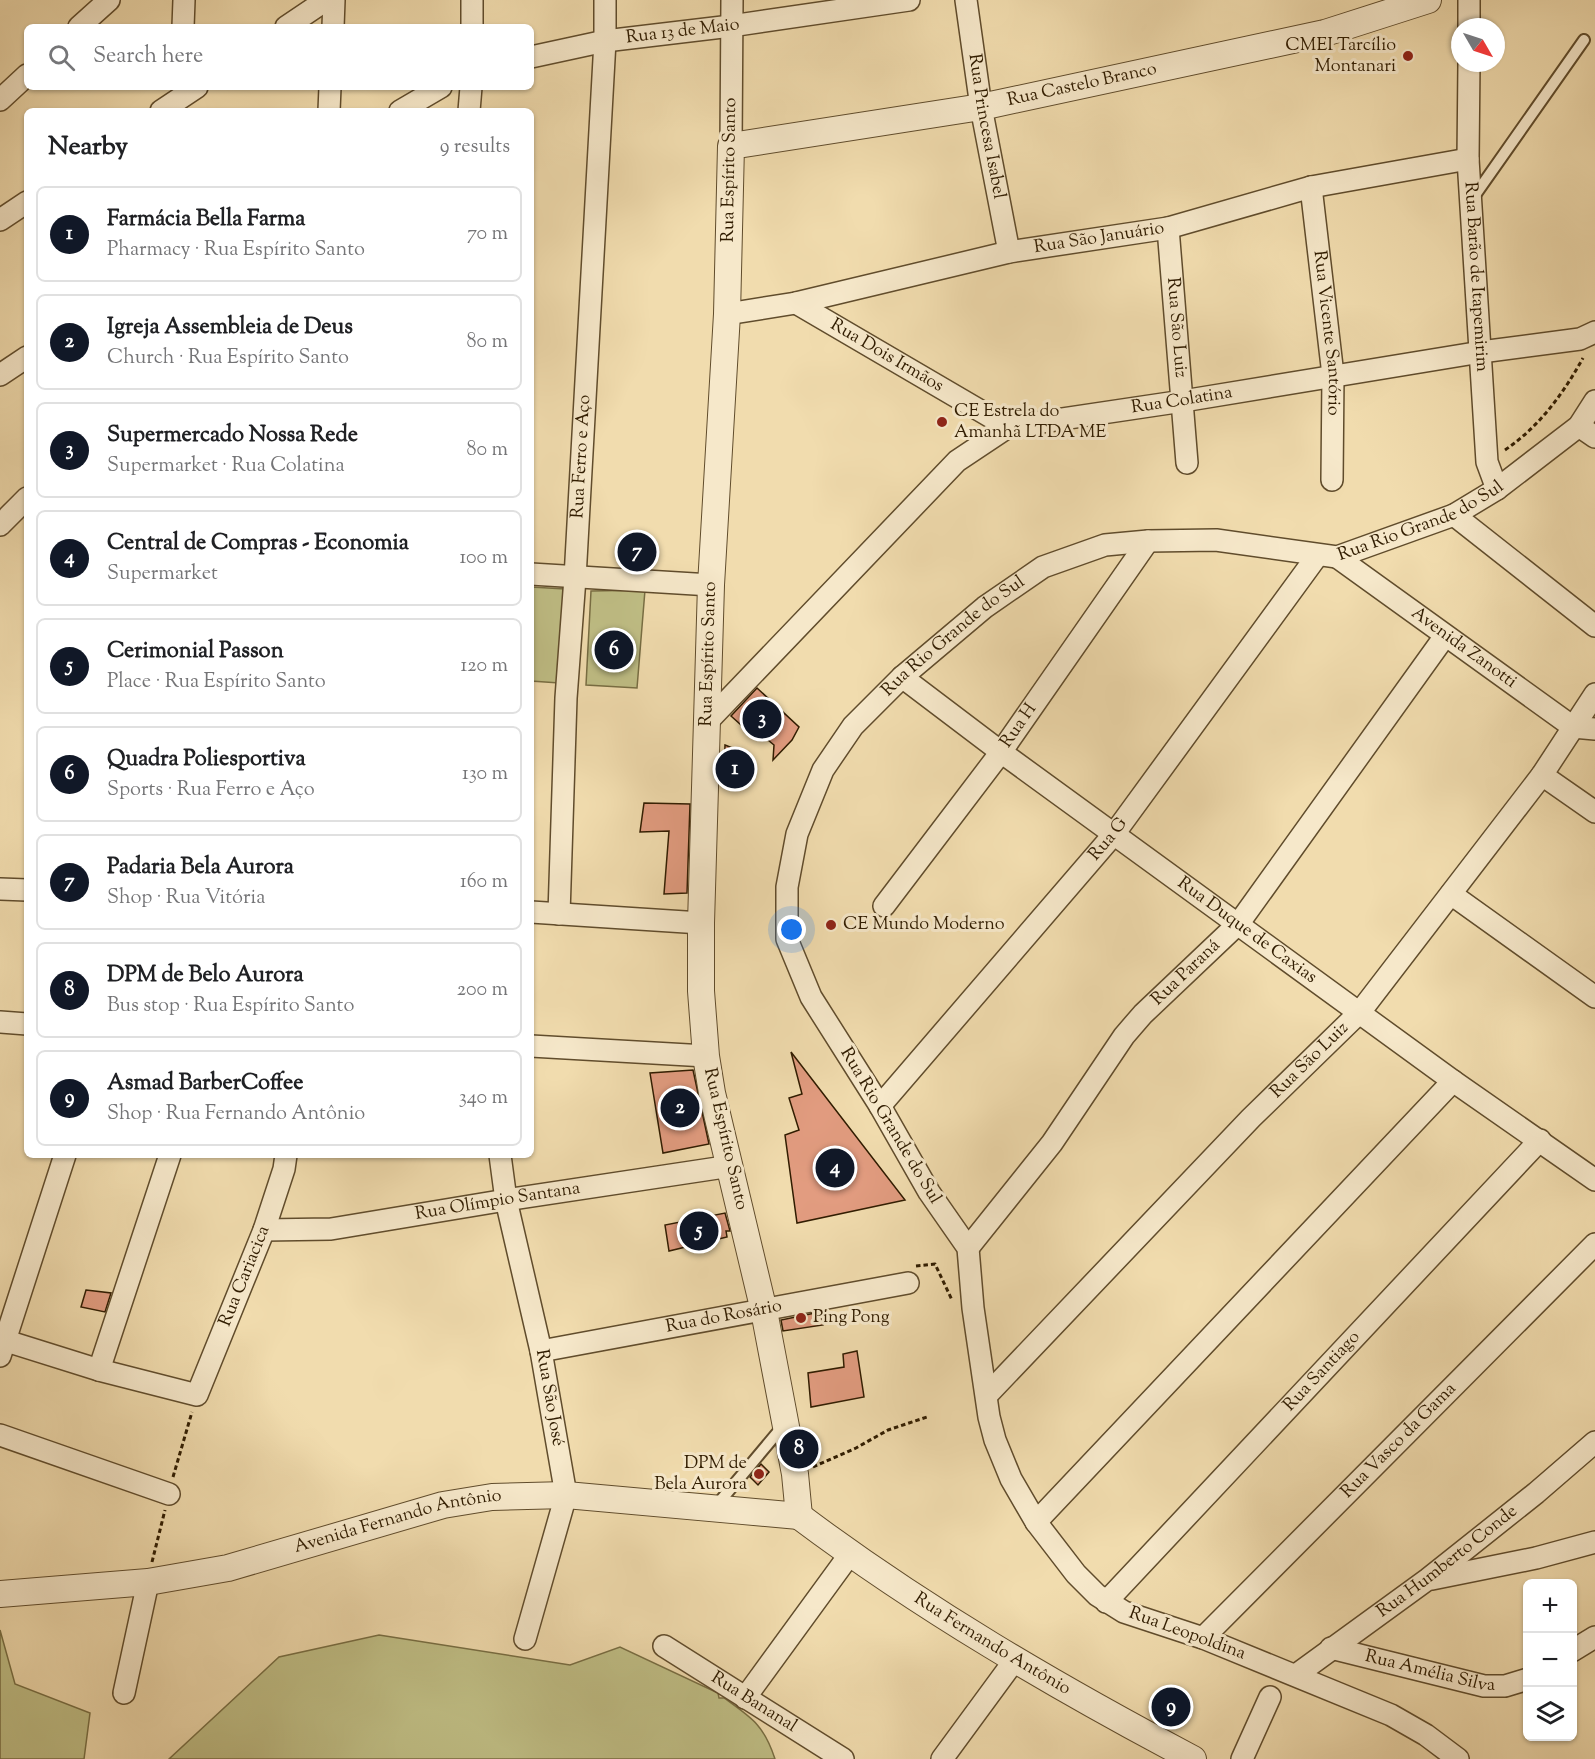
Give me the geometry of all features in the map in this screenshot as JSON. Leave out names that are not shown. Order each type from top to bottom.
[{"type":"street","points":[[83,24],[109,0]]},
{"type":"street","points":[[183,24],[184,0]]},
{"type":"street","points":[[290,24],[326,0]]},
{"type":"street","points":[[333,24],[334,0]]},
{"type":"street","points":[[472,0],[472,24]]},
{"type":"street","name":"Rua Ferro e Aço","points":[[559,914],[566,698],[575,578],[605,41],[605,0]]},
{"type":"street","name":"Rua Espírito Santo","points":[[732,0],[727,314],[711,585],[701,992],[706,1056],[712,1093],[765,1311],[795,1474],[799,1516]]},
{"type":"street","name":"Rua 13 de Maio","points":[[534,56],[605,41],[731,26],[909,0]]},
{"type":"street","name":"Rua Princesa Isabel","points":[[966,0],[981,107],[1009,252]]},
{"type":"street","name":"Rua Castelo Branco","points":[[731,146],[981,107],[1325,33],[1428,0]]},
{"type":"street","points":[[1469,0],[1469,18]]},
{"type":"street","name":"Rua Barão de Itapemirim","points":[[1469,72],[1468,159],[1487,462],[1497,489]]},
{"type":"street","points":[[0,100],[24,78]]},
{"type":"street","points":[[329,108],[330,90]]},
{"type":"street","points":[[405,108],[436,90]]},
{"type":"street","points":[[469,108],[471,90]]},
{"type":"street","points":[[165,108],[186,91]]},
{"type":"street","name":"Rua São Januário","points":[[727,314],[796,303],[1009,252],[1168,228],[1311,187],[1468,159]]},
{"type":"street","name":"Rua Vicente Santório","points":[[1311,187],[1333,375],[1332,480]]},
{"type":"street","points":[[0,220],[24,204]]},
{"type":"street","name":"Rua São Luiz","points":[[1168,228],[1188,463]]},
{"type":"street","name":"Rua Dois Irmãos","points":[[796,303],[1008,427]]},
{"type":"street","name":"Rua Colatina","points":[[706,723],[957,461],[1008,427],[1481,352],[1580,339],[1595,332]]},
{"type":"street","points":[[0,375],[24,359]]},
{"type":"street","name":"Rua Rio Grande do Sul","points":[[968,1248],[929,1192],[880,1106],[811,998],[787,939],[787,887],[797,834],[823,770],[853,726],[902,677],[985,606],[1043,567],[1105,545],[1148,541],[1216,540],[1327,556],[1454,515],[1587,431],[1595,401]]},
{"type":"street","points":[[0,525],[24,501]]},
{"type":"street","points":[[1454,515],[1595,626]]},
{"type":"street","name":"Rua H","points":[[884,906],[1001,752],[1148,541]]},
{"type":"street","name":"Avenida Zanotti","points":[[1327,556],[1573,727]]},
{"type":"street","name":"Rua G","points":[[880,1106],[1113,834],[1327,556]]},
{"type":"street","points":[[534,574],[711,585]]},
{"type":"street","name":"Rua Paraná","points":[[968,1248],[1052,1143],[1124,1036],[1143,1014],[1239,923],[1445,636]]},
{"type":"street","name":"Rua Duque de Caxias","points":[[902,677],[1113,834],[1239,923],[1454,1081],[1595,1180]]},
{"type":"street","name":"Rua São Luiz","points":[[987,1395],[1251,1118],[1360,1012],[1542,774],[1595,694]]},
{"type":"street","points":[[1573,727],[1595,729]]},
{"type":"street","points":[[1542,774],[1595,812]]},
{"type":"street","points":[[0,889],[24,890]]},
{"type":"street","points":[[1451,894],[1595,997]]},
{"type":"street","points":[[534,912],[701,923]]},
{"type":"street","points":[[0,1023],[24,1024]]},
{"type":"street","points":[[534,1046],[706,1056]]},
{"type":"street","points":[[1036,1522],[1454,1081]]},
{"type":"street","name":"Rua Santiago","points":[[1106,1602],[1540,1140]]},
{"type":"street","points":[[64,1158],[2,1345],[99,1370],[169,1158]]},
{"type":"street","name":"Rua Cariacica","points":[[99,1370],[197,1395],[264,1230],[286,1158]]},
{"type":"street","name":"Rua São José","points":[[500,1158],[506,1200],[541,1351],[566,1495],[525,1639]]},
{"type":"street","name":"Rua Olímpio Santana","points":[[264,1230],[331,1229],[731,1166]]},
{"type":"street","name":"Rua Vasco da Gama","points":[[1203,1638],[1595,1244]]},
{"type":"street","name":"Rua Leopoldina","points":[[968,1248],[973,1308],[989,1417],[1003,1460],[1022,1501],[1085,1584],[1106,1602],[1140,1619],[1181,1629],[1400,1720],[1426,1735],[1458,1759]]},
{"type":"street","name":"Rua do Rosário","points":[[541,1351],[765,1311],[907,1275]]},
{"type":"street","points":[[0,1435],[169,1494]]},
{"type":"street","name":"Rua Humberto Conde","points":[[1296,1675],[1428,1580],[1595,1442]]},
{"type":"street","name":"Avenida Fernando Antônio","points":[[0,1594],[148,1582],[228,1568],[262,1560],[443,1505],[492,1497],[566,1495],[799,1516]]},
{"type":"street","name":"Rua Fernando Antônio","points":[[799,1516],[850,1554],[1014,1660],[1193,1759]]},
{"type":"street","points":[[1428,1580],[1536,1558],[1595,1542]]},
{"type":"street","points":[[745,1698],[850,1554]]},
{"type":"street","points":[[124,1693],[148,1582]]},
{"type":"street","points":[[1577,1648],[1595,1637]]},
{"type":"street","name":"Rua Bananal","points":[[664,1647],[843,1759]]},
{"type":"street","name":"Rua Amélia Silva","points":[[1331,1648],[1484,1686],[1505,1686],[1523,1680]]},
{"type":"street","points":[[942,1759],[1014,1660]]},
{"type":"street","points":[[1242,1759],[1270,1697]]},
{"type":"lane","points":[[1471,201],[1584,40]]},
{"type":"lane","points":[[714,1508],[785,1423]]},
{"type":"path","name":"Rua Rio Grande do Sul","points":[[1487,462],[1515,443],[1543,417],[1564,390],[1585,356]]},
{"type":"path","points":[[907,1275],[935,1264],[955,1307],[973,1308]]},
{"type":"path","points":[[795,1474],[856,1448],[888,1430],[927,1417]]},
{"type":"shaded area","points":[[534,587],[565,589],[559,683],[534,681]]},
{"type":"shaded area","points":[[645,590],[637,688],[586,685],[591,591]]},
{"type":"shaded area","points":[[0,1630],[15,1684],[90,1713],[84,1759],[0,1759]]},
{"type":"shaded area","points":[[379,1635],[570,1665],[620,1647],[718,1693],[719,1698],[724,1698],[756,1723],[771,1747],[775,1759],[169,1759],[279,1657]]},
{"type":"building","points":[[757,688],[799,727],[792,740],[773,760],[774,745],[749,724],[749,732],[731,716]]},
{"type":"building","points":[[725,745],[747,754],[744,785],[724,784]]},
{"type":"building","points":[[644,803],[690,804],[687,893],[664,894],[669,831],[640,832]]},
{"type":"building","points":[[791,1052],[905,1200],[797,1223],[785,1135],[799,1130],[789,1098],[802,1094]]},
{"type":"building","points":[[693,1070],[709,1144],[663,1153],[650,1073]]},
{"type":"building","points":[[725,1213],[730,1231],[726,1231],[727,1237],[669,1251],[665,1225]]},
{"type":"building","points":[[86,1290],[111,1293],[105,1312],[81,1307]]},
{"type":"building","points":[[820,1312],[823,1325],[783,1331],[781,1320]]},
{"type":"building","points":[[857,1351],[864,1397],[811,1407],[808,1373],[844,1367],[843,1354]]},
{"type":"building","name":"DPM de Bela Aurora","points":[[761,1464],[769,1472],[758,1485],[750,1477]]},
{"type":"place","name":"CMEI Tarcílio Montanari","points":[[1408,56]]},
{"type":"place","name":"CE Estrela do Amanhã LTDA ME","points":[[942,422]]},
{"type":"place","name":"Padaria Bela Aurora","points":[[637,552]]},
{"type":"place","name":"Quadra Poliesportiva","points":[[614,650]]},
{"type":"place","name":"Supermercado Nossa Rede","points":[[762,719]]},
{"type":"place","name":"Farmácia Bella Farma","points":[[735,769]]},
{"type":"place","name":"CE Mundo Moderno","points":[[831,925]]},
{"type":"place","name":"Igreja Assembleia de Deus","points":[[680,1108]]},
{"type":"place","name":"Central de Compras - Economia","points":[[835,1168]]},
{"type":"place","name":"Cerimonial Passon","points":[[699,1231]]},
{"type":"place","name":"Ping Pong","points":[[801,1318]]},
{"type":"place","name":"DPM de Belo Aurora","points":[[799,1449]]},
{"type":"place","name":"DPM de Bela Aurora","points":[[759,1474]]},
{"type":"place","name":"Asmad BarberCoffee","points":[[1171,1707]]}]
